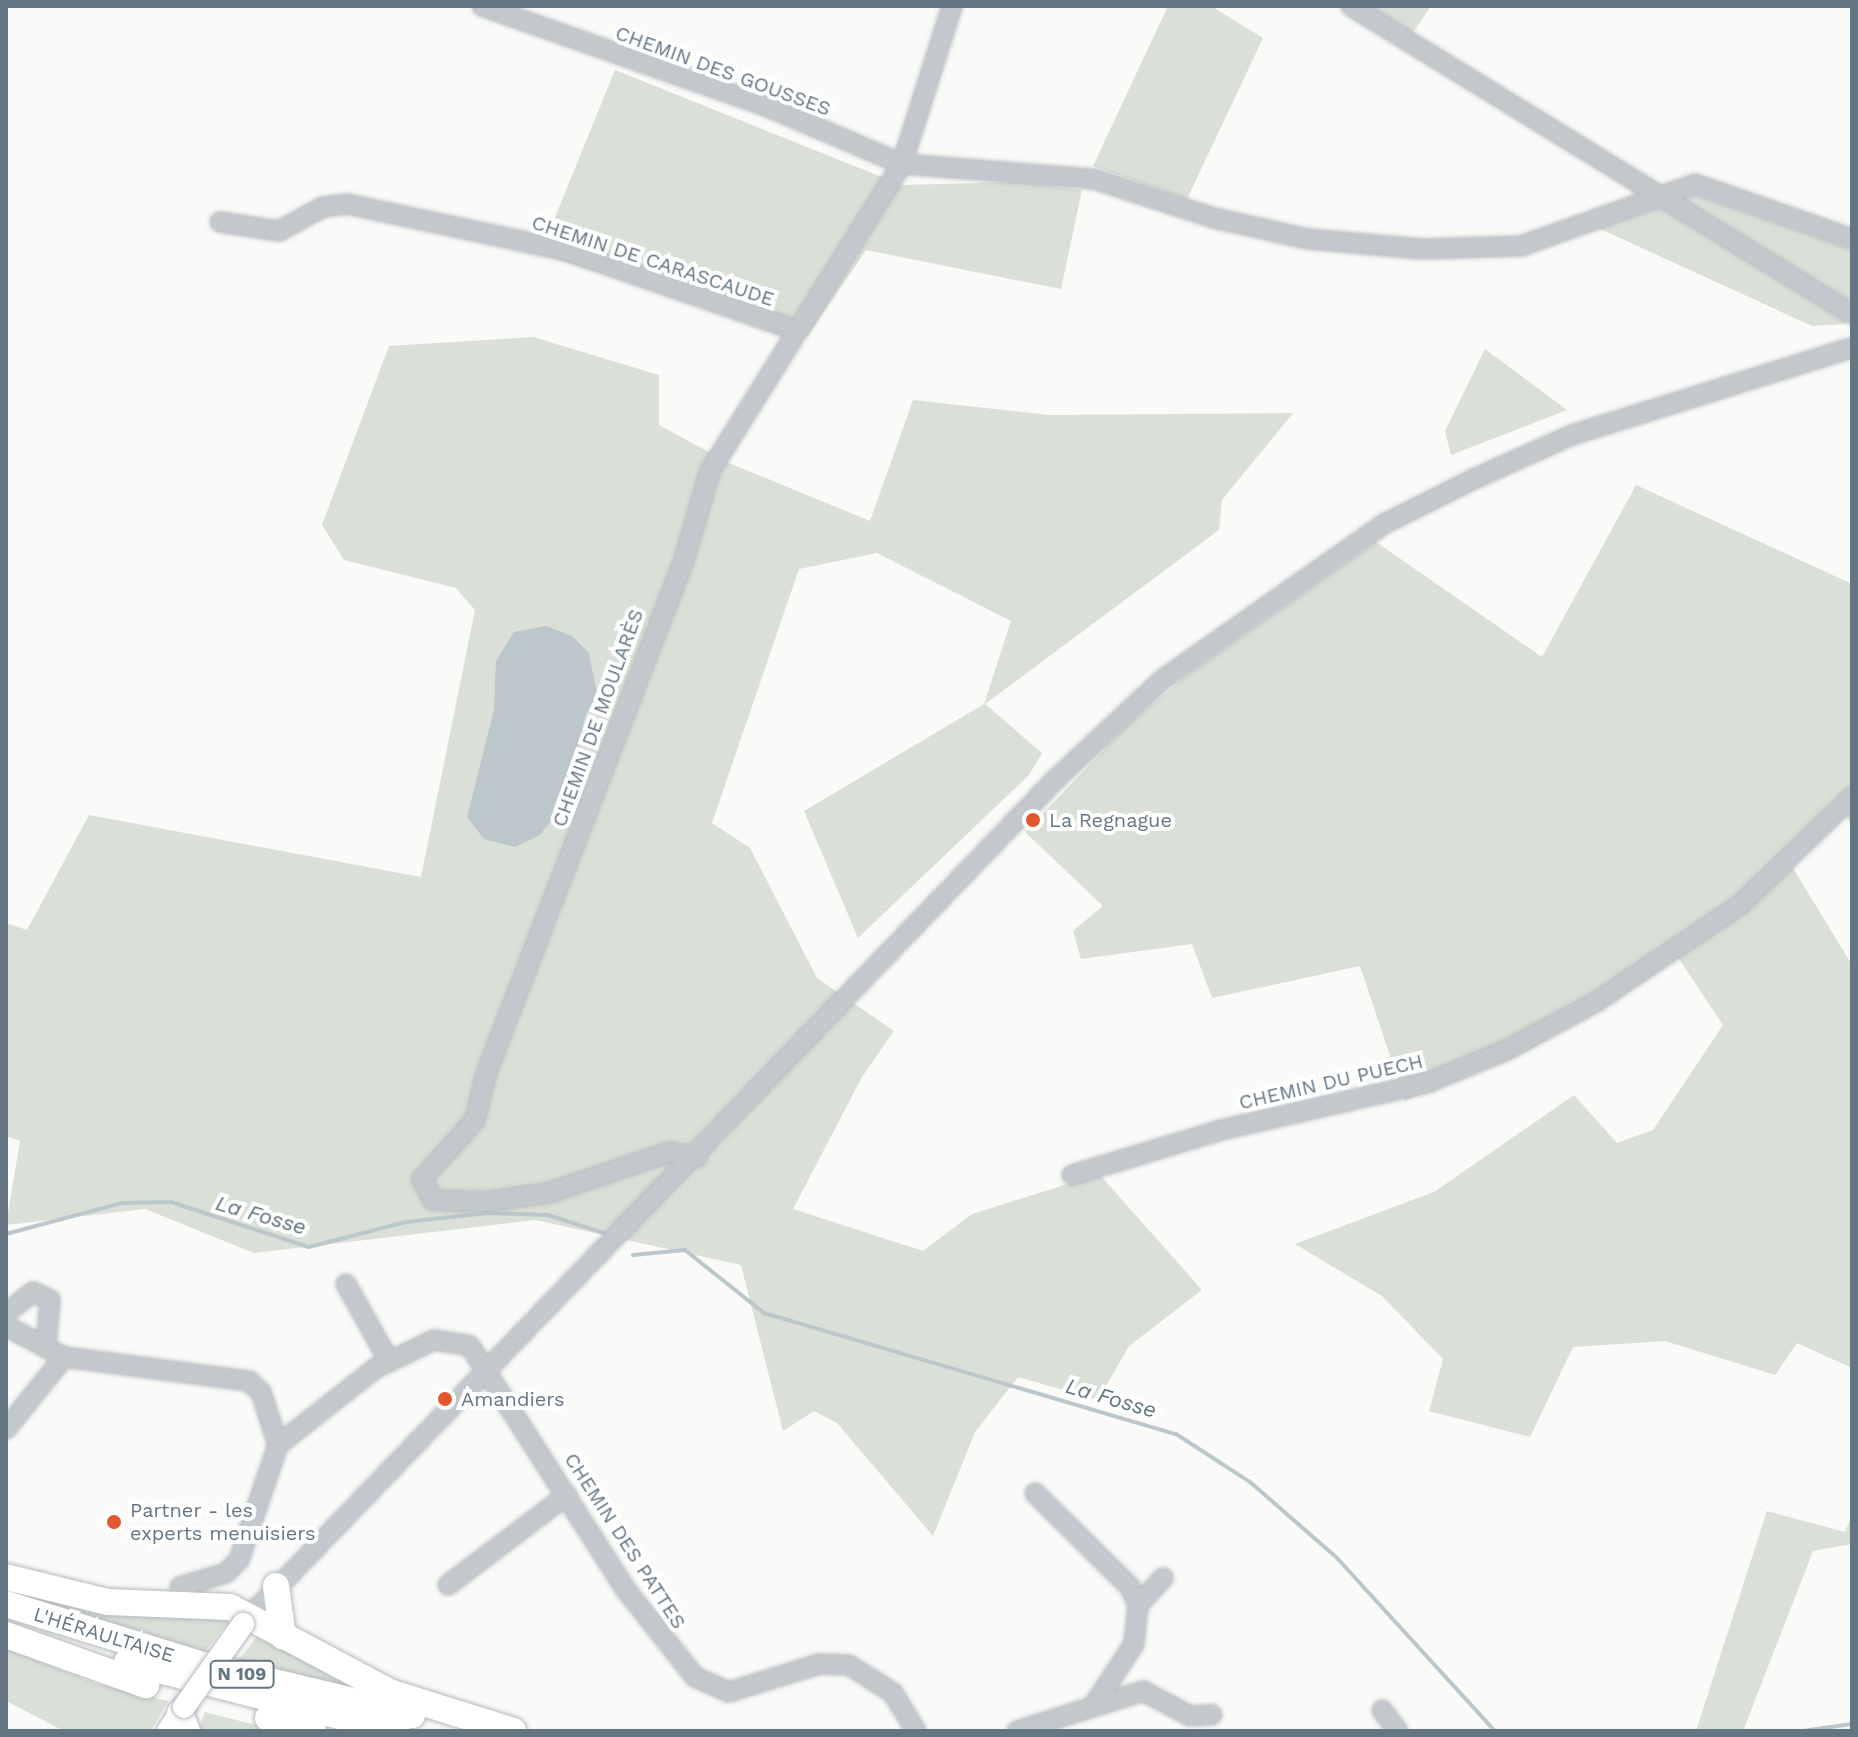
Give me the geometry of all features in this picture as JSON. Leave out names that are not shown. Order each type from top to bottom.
[{"type":"highway","points":[[6,1577],[91,1600],[230,1607],[246,1620],[392,1693],[513,1731]]},
{"type":"highway","points":[[276,1586],[283,1637]]},
{"type":"highway","name":"L'HÉRAULTAISE","points":[[6,1604],[203,1665],[482,1731]]},
{"type":"highway","name":"L'HÉRAULTAISE","points":[[6,1623],[185,1679],[397,1731]]},
{"type":"highway","points":[[6,1635],[143,1684],[313,1731]]},
{"type":"main road","points":[[180,1720],[246,1620]]},
{"type":"street","name":"CHEMIN DES GOUSSES","points":[[482,6],[766,106],[902,164],[1084,177],[1278,234],[1422,249],[1543,241],[1661,193],[1695,184],[1852,239]]},
{"type":"street","name":"CHEMIN DE MOULARÈS","points":[[697,1157],[670,1152],[548,1193],[485,1202],[433,1200],[422,1179],[475,1120],[486,1074],[684,560],[710,471],[795,330],[902,164],[952,6]]},
{"type":"street","points":[[1351,6],[1661,193],[1852,314]]},
{"type":"street","name":"CHEMIN DE CARASCAUDE","points":[[220,222],[279,231],[323,207],[347,204],[564,250],[795,330]]},
{"type":"street","points":[[246,1620],[488,1367],[697,1157],[1053,782],[1213,640],[1384,524],[1496,469],[1628,416],[1852,348]]},
{"type":"street","name":"CHEMIN DU PUECH","points":[[1072,1175],[1221,1130],[1427,1083],[1520,1044],[1596,1002],[1740,905],[1852,797]]},
{"type":"street","points":[[346,1284],[389,1361]]},
{"type":"street","points":[[6,1313],[33,1292],[50,1300],[46,1348]]},
{"type":"street","points":[[6,1326],[64,1357],[249,1381],[270,1412],[278,1445],[239,1560],[216,1578],[180,1587]]},
{"type":"street","name":"CHEMIN DES PATTES","points":[[278,1445],[389,1361],[434,1340],[454,1340],[470,1346],[488,1367],[626,1590],[695,1677],[729,1692],[819,1664],[849,1665],[893,1693],[916,1731]]},
{"type":"street","points":[[6,1429],[64,1357]]},
{"type":"street","points":[[1035,1493],[1130,1587],[1138,1605],[1134,1644],[1094,1705]]},
{"type":"street","points":[[448,1585],[567,1495]]},
{"type":"street","points":[[1138,1605],[1163,1578]]},
{"type":"street","points":[[1017,1731],[1143,1691],[1190,1716],[1212,1715]]},
{"type":"street","points":[[1382,1710],[1398,1731]]},
{"type":"shaded area","points":[[1168,6],[1211,6],[1263,38],[1187,199],[1093,166]]},
{"type":"shaded area","points":[[1366,6],[1431,6],[1412,34]]},
{"type":"shaded area","points":[[615,70],[902,185],[1016,182],[1082,190],[1061,289],[866,250],[808,336],[540,254]]},
{"type":"shaded area","points":[[1696,195],[1852,249],[1852,309],[1845,324],[1812,326],[1596,227]]},
{"type":"shaded area","points":[[533,337],[659,375],[659,425],[729,463],[870,521],[913,400],[1049,415],[1293,413],[1222,500],[1219,530],[985,704],[1042,753],[1029,775],[858,938],[804,811],[984,704],[1011,621],[877,553],[799,569],[712,823],[750,848],[817,978],[894,1031],[862,1077],[793,1209],[923,1251],[972,1214],[1099,1174],[1202,1290],[1129,1346],[1098,1400],[1018,1377],[975,1432],[933,1536],[837,1423],[814,1411],[783,1431],[741,1265],[535,1220],[254,1253],[145,1209],[6,1225],[20,1141],[6,1136],[6,923],[27,930],[89,815],[421,877],[475,610],[456,588],[344,560],[322,525],[389,346]]},
{"type":"shaded area","points":[[1485,349],[1567,410],[1451,455],[1445,431]]},
{"type":"shaded area","points":[[1636,485],[1852,584],[1852,824],[1836,805],[1785,855],[1852,965],[1852,1368],[1797,1343],[1775,1375],[1665,1341],[1573,1347],[1530,1437],[1429,1411],[1443,1359],[1382,1296],[1295,1244],[1434,1192],[1574,1095],[1617,1143],[1653,1130],[1723,1025],[1677,956],[1534,1047],[1405,1101],[1360,966],[1212,998],[1192,944],[1081,959],[1073,931],[1103,906],[1025,832],[1128,725],[1187,675],[1376,542],[1542,657]]},
{"type":"shaded area","points":[[546,626],[572,636],[589,653],[597,695],[586,714],[564,804],[540,835],[515,847],[484,839],[467,817],[494,710],[496,661],[514,632]]},
{"type":"shaded area","points":[[1767,1511],[1845,1532],[1852,1515],[1852,1544],[1813,1551],[1743,1731],[1696,1731]]},
{"type":"shaded area","points":[[6,1583],[229,1621],[203,1654],[6,1591]]},
{"type":"shaded area","points":[[260,1632],[389,1700],[238,1661]]},
{"type":"shaded area","points":[[6,1648],[97,1684],[168,1701],[151,1731],[64,1731],[6,1701]]},
{"type":"shaded area","points":[[205,1712],[279,1731],[198,1731]]},
{"type":"waterway","name":"La Fosse","points":[[6,1234],[122,1203],[171,1202],[309,1247],[406,1222],[487,1213],[548,1215],[604,1233]]},
{"type":"waterway","name":"La Fosse","points":[[633,1255],[685,1250],[764,1313],[1176,1434],[1250,1482],[1337,1558],[1495,1731]]},
{"type":"waterway","name":"La Fosse","points":[[1803,1731],[1852,1724]]},
{"type":"place","name":"La Regnague","points":[[1033,820]]},
{"type":"place","name":"Amandiers","points":[[445,1399]]},
{"type":"place","name":"Partner - les experts menuisiers","points":[[114,1522]]}]
